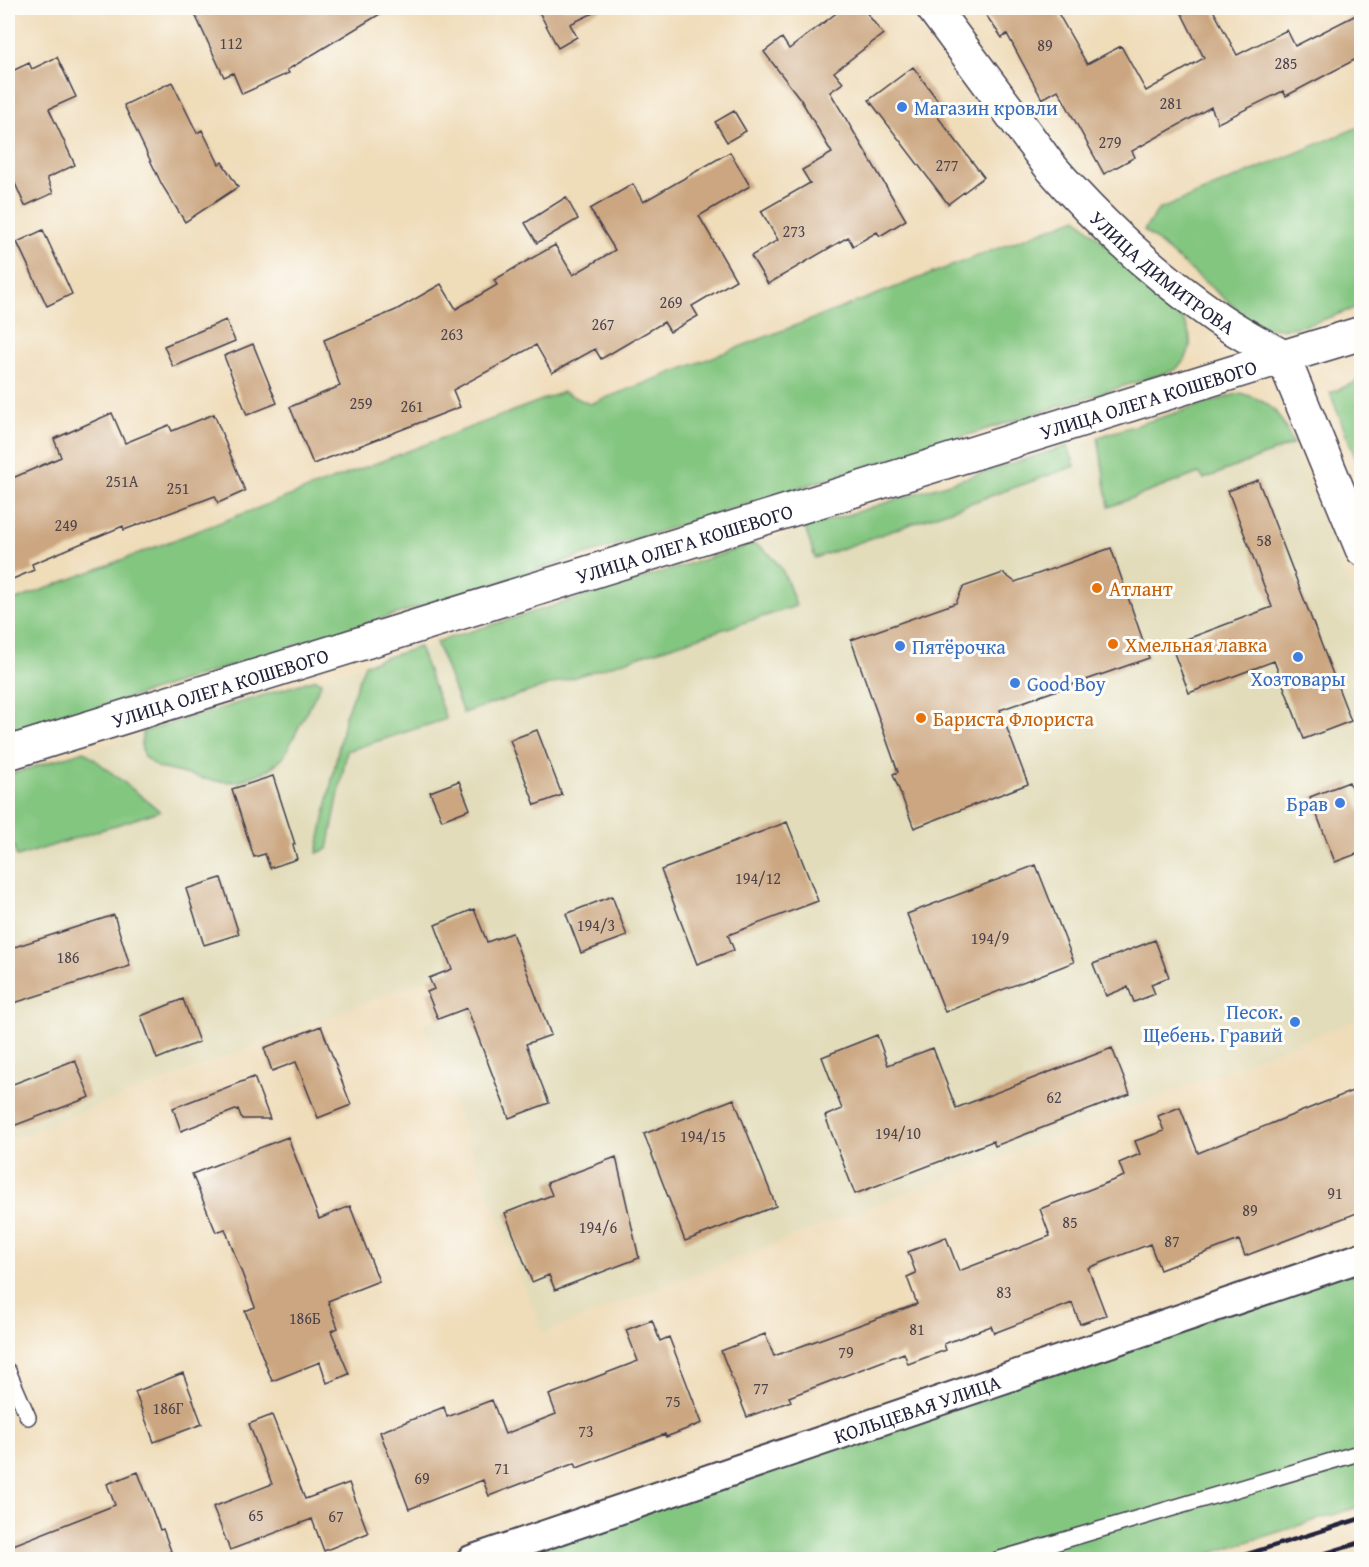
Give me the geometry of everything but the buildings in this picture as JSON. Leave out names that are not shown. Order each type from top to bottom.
[{"type":"street","name":"УЛИЦА ДИМИТРОВА","points":[[933,8],[1049,165],[1070,189],[1162,276],[1217,318],[1283,357]]},
{"type":"street","name":"УЛИЦА ОЛЕГА КОШЕВОГО","points":[[8,753],[1362,333]]},
{"type":"street","points":[[1283,357],[1362,549]]},
{"type":"street","name":"КОЛЬЦЕВАЯ УЛИЦА","points":[[471,1560],[1362,1257]]},
{"type":"lane","points":[[8,1371],[28,1417]]},
{"type":"lane","points":[[997,1560],[1362,1452]]},
{"type":"shaded area","points":[[1240,393],[1260,401],[1281,417],[1361,614],[1361,1018],[543,1333],[424,1025],[438,1019],[427,992],[433,989],[429,978],[8,1141],[8,775]]},
{"type":"green space","points":[[1361,126],[1361,306],[1294,328],[1280,329],[1253,323],[1144,230],[1158,210]]},
{"type":"green space","points":[[1077,218],[1178,311],[1187,327],[1190,349],[1175,370],[8,736],[8,603],[563,392],[590,404]]},
{"type":"green space","points":[[1361,380],[1361,472],[1330,393]]},
{"type":"green space","points":[[1240,393],[1261,400],[1268,405],[1280,417],[1293,444],[1204,479],[1199,473],[1109,507],[1098,437]]},
{"type":"green space","points":[[1068,446],[1075,466],[815,558],[805,528]]},
{"type":"green space","points":[[754,544],[771,555],[777,562],[786,578],[796,606],[463,713],[436,642]]},
{"type":"green space","points":[[419,647],[446,719],[347,751],[328,849],[317,853],[345,716],[365,664]]},
{"type":"green space","points":[[316,679],[321,682],[320,686],[284,756],[270,769],[238,782],[215,781],[159,768],[144,757],[141,744],[143,732]]},
{"type":"green space","points":[[84,751],[160,811],[17,857],[8,829],[8,775]]},
{"type":"green space","points":[[1361,1267],[1361,1506],[1193,1559],[502,1560]]},
{"type":"railway","points":[[1229,1560],[1362,1518]]},
{"type":"railway","points":[[1304,1560],[1362,1542]]},
{"type":"place","name":"Магазин кровли","points":[[902,107]]},
{"type":"place","name":"Атлант","points":[[1097,588]]},
{"type":"place","name":"Хмельная лавка","points":[[1113,644]]},
{"type":"place","name":"Пятёрочка","points":[[900,646]]},
{"type":"place","name":"Хозтовары","points":[[1298,657]]},
{"type":"place","name":"Good Boy","points":[[1015,683]]},
{"type":"place","name":"Бариста Флориста","points":[[921,718]]},
{"type":"place","name":"Брав","points":[[1340,803]]},
{"type":"place","name":"Песок. Щебень. Гравий","points":[[1295,1022]]}]
